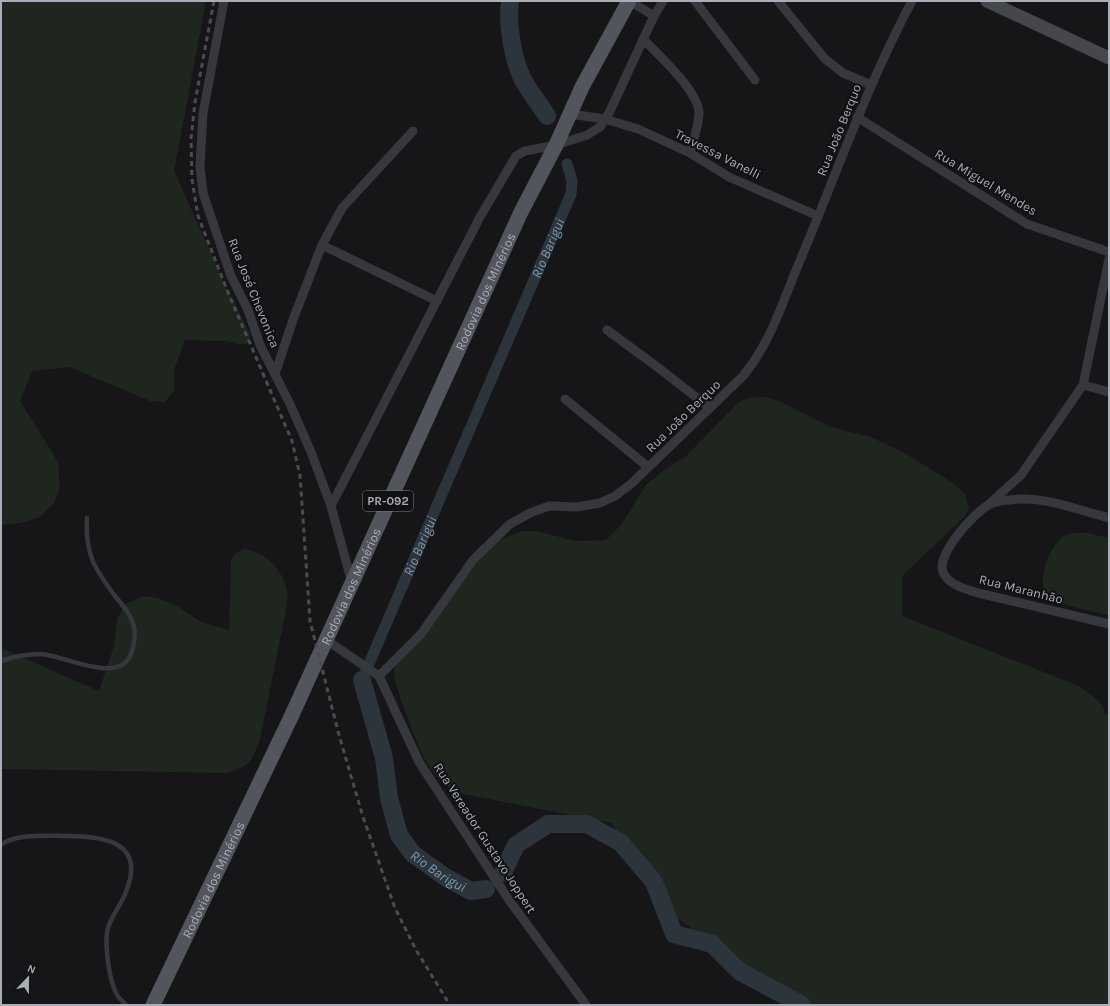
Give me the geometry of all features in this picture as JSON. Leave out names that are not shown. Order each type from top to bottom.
[{"type":"main road","name":"Rodovia dos Minérios","points":[[153,1005],[222,865],[325,639],[352,584],[474,312],[521,212],[556,145],[582,87],[629,1]]},
{"type":"street","name":"Rua José Chevonica","points":[[224,1],[203,113],[200,166],[203,193],[231,276],[248,310],[260,345],[311,452],[331,506],[352,584]]},
{"type":"street","points":[[629,1],[654,16]]},
{"type":"street","points":[[331,506],[480,217],[516,156],[525,151],[556,145],[587,135],[600,127],[606,119],[654,16],[663,1]]},
{"type":"street","points":[[695,1],[755,80]]},
{"type":"street","points":[[778,1],[825,59],[843,73],[871,85]]},
{"type":"street","points":[[991,2],[1109,58]]},
{"type":"street","name":"Rua João Berquo","points":[[379,676],[421,634],[473,560],[510,524],[530,513],[549,506],[578,507],[600,503],[616,496],[710,408],[743,376],[755,362],[818,216],[857,117],[909,3]]},
{"type":"street","points":[[643,39],[685,84],[695,99],[699,113],[690,153]]},
{"type":"street","name":"Travessa Vanelli","points":[[570,114],[606,119],[638,129],[690,153],[730,177],[818,216]]},
{"type":"street","name":"Rua Miguel Mendes","points":[[857,117],[1027,224],[1109,252]]},
{"type":"street","points":[[275,374],[294,317],[322,245],[342,208],[413,131]]},
{"type":"street","points":[[322,245],[436,302]]},
{"type":"street","points":[[987,506],[1021,475],[1083,385],[1109,259]]},
{"type":"street","points":[[607,330],[710,408]]},
{"type":"street","points":[[1083,385],[1109,392]]},
{"type":"street","points":[[565,400],[648,467]]},
{"type":"street","points":[[987,506],[1011,499],[1043,500],[1109,518]]},
{"type":"street","name":"Rua Maranhão","points":[[987,506],[949,546],[941,562],[942,571],[947,579],[958,586],[978,593],[1109,624]]},
{"type":"street","points":[[325,639],[379,676]]},
{"type":"street","name":"Rua Vereador Gustavo Joppert","points":[[379,676],[419,762],[509,900],[586,1005]]},
{"type":"lane","points":[[1,661],[11,658],[41,654],[94,667],[109,668],[120,665],[130,657],[134,644],[134,628],[128,613],[102,580],[90,558],[86,536],[86,518]]},
{"type":"lane","points":[[1,845],[6,841],[29,837],[81,836],[101,838],[115,842],[126,853],[132,868],[127,890],[108,926],[107,947],[116,994],[126,1005]]},
{"type":"shaded area","points":[[1,1],[206,1],[174,171],[225,284],[250,334],[250,343],[240,345],[226,341],[185,340],[174,370],[174,390],[165,402],[150,401],[70,367],[32,371],[20,401],[58,462],[60,487],[54,503],[40,517],[20,523],[1,525]]},
{"type":"shaded area","points":[[765,397],[781,402],[831,427],[871,437],[906,454],[953,483],[965,494],[969,508],[965,516],[902,576],[902,616],[1079,686],[1099,701],[1106,714],[1109,713],[1109,1005],[798,1005],[665,909],[611,823],[463,794],[449,787],[440,780],[424,758],[395,681],[395,666],[404,650],[493,545],[505,537],[523,531],[537,531],[575,541],[606,540],[621,525],[646,485],[662,471],[686,456],[738,403],[747,398]]},
{"type":"shaded area","points":[[1075,533],[1088,533],[1109,538],[1109,616],[1059,602],[1048,596],[1044,589],[1043,582],[1046,564],[1054,547],[1064,536]]},
{"type":"shaded area","points":[[244,549],[259,554],[272,563],[282,576],[287,592],[286,610],[260,739],[255,752],[246,765],[228,773],[1,769],[1,648],[99,691],[114,646],[117,619],[125,604],[143,596],[158,598],[180,608],[201,622],[229,630],[231,562],[234,554]]},
{"type":"waterway","name":"Rio Barigui","points":[[510,1],[509,21],[514,56],[521,76],[547,116]]},
{"type":"waterway","name":"Rio Barigui","points":[[362,680],[571,194],[572,181],[567,164]]},
{"type":"waterway","name":"Rio Barigui","points":[[362,680],[384,758],[389,798],[399,835],[413,854],[445,877],[471,891],[486,889]]},
{"type":"waterway","name":"Rio Barigui","points":[[503,873],[516,845],[548,824],[587,824],[621,843],[654,882],[674,934],[712,944],[739,971],[802,1005]]},
{"type":"railway","points":[[214,1],[195,102],[191,139],[192,179],[198,216],[227,290],[292,441],[300,475],[310,621],[339,735],[363,817],[395,908],[416,950],[450,1005]]}]
